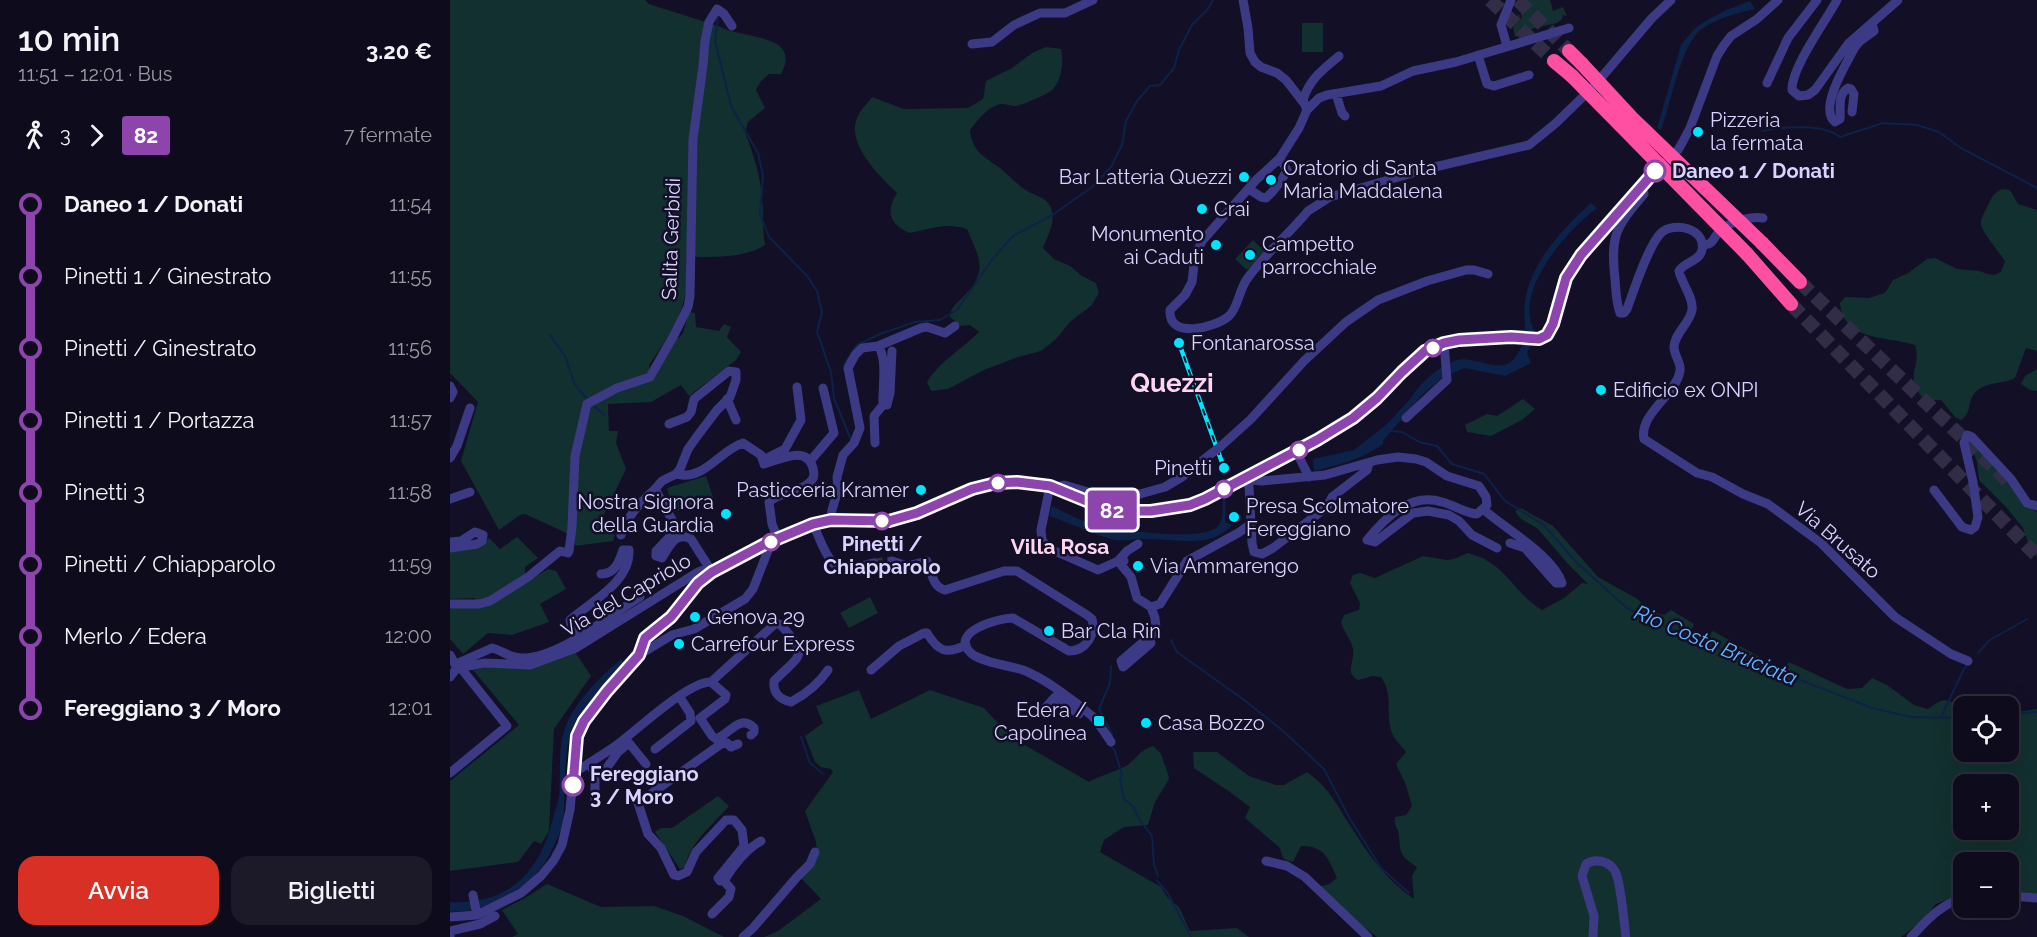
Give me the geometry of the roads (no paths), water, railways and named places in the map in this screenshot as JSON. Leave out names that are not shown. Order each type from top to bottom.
[{"type":"highway","points":[[1569,51],[1632,118],[1800,282]]},
{"type":"highway","points":[[1554,61],[1572,76],[1747,254],[1791,304]]},
{"type":"street","points":[[972,44],[992,42],[1014,25],[1040,13],[1065,13],[1092,0]]},
{"type":"street","points":[[1243,0],[1250,53],[1255,62],[1261,68],[1277,73],[1286,80],[1305,106]]},
{"type":"street","points":[[1507,46],[1501,25],[1511,0]]},
{"type":"street","points":[[1339,56],[1311,80],[1305,92],[1305,106],[1299,128],[1280,158],[1256,180],[1197,248],[1192,282],[1185,295],[1170,310],[1172,320],[1180,328],[1188,330],[1212,324],[1230,315],[1249,276],[1308,211],[1330,197],[1426,170],[1529,146],[1594,86],[1652,18],[1671,0]]},
{"type":"street","points":[[1138,544],[1127,551],[1121,561],[1098,570],[1048,548],[1042,540],[1041,530],[1053,486],[1089,503],[1112,510],[1151,511],[1190,505],[1329,434],[1361,413],[1425,351],[1444,343],[1464,339],[1513,337],[1539,339],[1547,335],[1553,324],[1566,278],[1581,255],[1641,186],[1678,150],[1690,128],[1717,56],[1724,45],[1731,36],[1757,19],[1778,0]]},
{"type":"street","points":[[1767,83],[1788,38],[1817,0]]},
{"type":"street","points":[[1837,0],[1796,70],[1792,90],[1799,96],[1808,95],[1815,90],[1848,44],[1898,0]]},
{"type":"street","name":"Salita Gerbidi","points":[[450,604],[484,604],[522,581],[560,551],[568,553],[572,526],[575,456],[587,404],[616,388],[650,376],[688,307],[691,283],[693,139],[705,41],[709,22],[719,10],[732,26]]},
{"type":"street","points":[[1852,112],[1854,94],[1848,88],[1843,92],[1839,104],[1840,119],[1835,122],[1832,120],[1829,113],[1831,97],[1856,47],[1860,41],[1874,31],[1872,23]]},
{"type":"street","points":[[1305,106],[1319,98],[1381,86],[1413,71],[1478,55],[1569,28]]},
{"type":"street","points":[[1478,55],[1487,84],[1494,86],[1529,75]]},
{"type":"street","points":[[1336,94],[1345,116]]},
{"type":"street","points":[[1249,189],[1266,198],[1287,170],[1280,158]]},
{"type":"street","points":[[1641,186],[1644,194],[1624,217],[1613,243],[1615,285],[1620,312],[1624,313],[1627,309],[1652,248],[1663,231],[1674,227],[1689,229],[1695,233],[1702,245],[1709,245],[1714,242],[1719,232],[1732,224],[1748,219],[1763,218]]},
{"type":"street","name":"Via Brusato","points":[[1702,245],[1698,257],[1680,267],[1678,271],[1692,311],[1674,348],[1681,367],[1678,379],[1654,411],[1643,434],[1646,441],[1697,472],[1768,504],[1821,543],[1895,617],[1951,654],[1968,661]]},
{"type":"street","name":"Via del Capriolo","points":[[458,667],[485,663],[530,665],[576,648],[698,572],[710,570],[813,524],[831,520],[889,521],[917,513],[985,485],[1017,482],[1064,485],[1109,498],[1140,494],[1165,487],[1182,477],[1216,450],[1251,419],[1304,361],[1346,322],[1378,300],[1467,270],[1488,274]]},
{"type":"street","points":[[831,520],[838,490],[837,477],[843,455],[854,443],[860,428],[848,368],[855,355],[862,348],[878,346],[921,328],[927,327],[945,333],[956,326]]},
{"type":"street","points":[[1406,418],[1447,380],[1444,343]]},
{"type":"street","points":[[878,346],[884,363],[883,405]]},
{"type":"street","points":[[875,443],[873,416],[883,405],[887,405],[890,393],[892,351]]},
{"type":"street","points":[[621,535],[633,511],[662,482],[676,474],[688,450],[733,391],[736,372],[732,370],[694,399],[691,412],[687,417],[669,424]]},
{"type":"street","points":[[450,386],[453,392],[450,398]]},
{"type":"street","points":[[763,460],[784,450],[801,420],[796,387]]},
{"type":"street","points":[[811,460],[834,433],[823,388]]},
{"type":"street","points":[[727,399],[736,420]]},
{"type":"street","points":[[450,458],[457,446],[470,408]]},
{"type":"street","points":[[1934,490],[1962,527],[1971,530],[1975,527],[1978,517],[1964,443],[1967,435],[1972,437],[2011,479],[2027,503],[2037,506]]},
{"type":"street","points":[[779,448],[793,436]]},
{"type":"street","points":[[676,474],[682,476],[704,469],[736,445],[743,443],[761,455],[764,464],[795,455],[803,455],[811,460],[814,473],[812,481],[807,485],[780,494],[769,502],[772,524],[778,539]]},
{"type":"street","points":[[1296,451],[1309,477]]},
{"type":"street","points":[[1243,478],[1262,481],[1309,477],[1398,458],[1416,459],[1426,462],[1447,476],[1479,486],[1486,497],[1486,505],[1477,514],[1470,514],[1437,500],[1419,501],[1395,511],[1367,540],[1375,542],[1413,513],[1428,511],[1449,515],[1459,521],[1472,535],[1497,548]]},
{"type":"street","points":[[1243,478],[1249,486],[1254,552],[1262,554],[1327,507],[1332,496],[1367,470],[1369,463]]},
{"type":"street","points":[[639,655],[645,638],[671,617],[710,570],[691,539],[686,536],[668,545],[662,558],[656,556],[656,551],[676,530],[676,527],[655,489]]},
{"type":"street","points":[[450,499],[470,492]]},
{"type":"street","points":[[1483,509],[1543,556],[1562,583],[1556,583],[1525,548],[1510,543]]},
{"type":"street","points":[[813,524],[828,556],[838,568],[845,570],[872,563],[842,574]]},
{"type":"street","points":[[1151,607],[1160,604],[1187,561],[1251,524]]},
{"type":"street","points":[[450,542],[461,541],[475,532],[483,535],[482,541],[477,544],[450,548]]},
{"type":"street","points":[[450,917],[476,913],[521,893],[542,876],[562,845],[570,810],[577,736],[584,721],[639,655],[672,635],[694,629],[745,599],[753,589],[769,548],[768,543]]},
{"type":"street","name":"Via del Capriolo","points":[[577,637],[572,631],[570,620],[608,590],[619,578],[625,568],[630,550],[623,550],[617,566],[612,571],[601,574]]},
{"type":"street","points":[[747,554],[758,557],[761,569]]},
{"type":"street","points":[[892,561],[907,566],[927,561],[935,584],[945,590],[1004,571],[1017,571],[1092,619],[1093,632],[1088,642],[1078,650],[1069,651],[1013,618],[1006,618],[974,629],[968,636],[966,645],[968,650],[978,658],[1026,671],[1050,684],[1094,719],[1111,742]]},
{"type":"street","points":[[1121,561],[1131,577],[1137,598],[1151,607],[1156,629],[1121,661],[1123,667],[1151,643]]},
{"type":"street","name":"Via del Capriolo","points":[[458,667],[492,648],[510,657],[543,655],[577,637],[640,597]]},
{"type":"street","points":[[1053,607],[1060,597]]},
{"type":"street","points":[[711,682],[777,623],[781,624],[799,645],[800,650],[799,656],[774,681],[773,688],[782,699],[791,702],[801,696],[817,684],[828,670]]},
{"type":"street","points":[[655,630],[660,638],[665,639]]},
{"type":"street","points":[[871,670],[887,654],[924,633],[927,633],[939,648],[953,650],[966,645]]},
{"type":"street","points":[[450,655],[507,726],[450,773]]},
{"type":"street","points":[[450,677],[458,667]]},
{"type":"street","points":[[609,774],[606,770],[607,765],[616,749],[679,696],[704,682],[711,682],[726,695],[725,699],[700,718],[712,736],[716,739],[720,738],[738,723],[745,722],[754,728],[751,735]]},
{"type":"street","points":[[655,749],[691,722],[690,713],[679,696]]},
{"type":"street","points":[[1046,707],[1055,698],[1090,721],[1094,719]]},
{"type":"street","points":[[574,773],[629,743],[646,764]]},
{"type":"street","points":[[712,914],[729,897],[731,890],[724,881],[718,878],[744,846],[742,830],[734,820],[726,820],[696,852],[687,872],[678,876],[674,875],[661,848],[648,834],[638,803],[721,744],[727,743],[731,747],[738,744]]},
{"type":"street","points":[[589,763],[595,774],[595,802]]},
{"type":"street","points":[[724,881],[753,845],[761,842]]},
{"type":"street","points":[[743,937],[810,864],[815,852]]},
{"type":"street","points":[[1593,937],[1594,916],[1582,876],[1586,864],[1597,860],[1609,864],[1616,874],[1626,937]]},
{"type":"street","points":[[1266,861],[1287,866],[1305,877],[1368,937]]},
{"type":"street","points":[[473,897],[476,913]]},
{"type":"street","points":[[2019,897],[2037,898]]},
{"type":"street","points":[[1911,937],[1939,908],[1953,900]]},
{"type":"street","points":[[450,937],[450,931],[480,924],[495,916]]},
{"type":"water","points":[[1750,1],[1755,9],[1715,21],[1695,35],[1683,60],[1661,130],[1657,128],[1681,45],[1694,29],[1704,22]]},
{"type":"water","points":[[1591,203],[1597,208],[1571,231],[1546,264],[1536,282],[1530,301],[1530,318],[1536,334],[1527,353],[1531,363],[1505,376],[1464,368],[1441,379],[1421,396],[1383,441],[1383,444],[1359,458],[1314,471],[1313,459],[1354,450],[1386,425],[1425,381],[1444,366],[1464,359],[1502,365],[1514,359],[1524,337],[1525,301],[1534,273],[1549,247]]},
{"type":"water","points":[[1226,496],[1225,522],[1232,525],[1224,532],[1204,540],[1115,540],[1049,516],[1052,506],[1080,520],[1101,526],[1157,533],[1196,534],[1210,531],[1219,525],[1223,498]]},
{"type":"water","points":[[621,659],[624,664],[580,717],[570,736],[566,756],[563,825],[543,866],[527,882],[493,903],[478,909],[450,912],[450,902],[471,902],[489,898],[505,891],[530,870],[547,838],[558,801],[561,746],[568,721],[580,701]]},
{"type":"waterway","points":[[853,351],[857,345],[880,334],[915,322],[940,320],[957,310],[991,261],[1013,236],[1051,216],[1092,187],[1111,167],[1122,145],[1126,121],[1137,101],[1150,86],[1160,85],[1174,68],[1179,50],[1192,25],[1207,10],[1213,0]]},
{"type":"waterway","points":[[718,15],[715,41],[731,106],[758,153],[763,176],[760,214],[769,237],[808,277],[817,291],[822,312],[817,332],[831,372],[834,398],[851,440]]},
{"type":"waterway","points":[[1762,131],[1791,127],[1813,128],[1840,137],[1883,123],[1917,125],[1939,132],[1961,148],[2037,188]]},
{"type":"waterway","points":[[550,335],[565,356],[575,385],[587,399]]},
{"type":"waterway","points":[[844,365],[848,358]]},
{"type":"waterway","points":[[593,405],[604,415]]},
{"type":"waterway","name":"Rio Costa Bruciata","points":[[1389,431],[1402,432],[1419,442],[1437,446],[1452,464],[1484,474],[1505,501],[1544,525],[1576,562],[1628,609],[1680,633],[1872,708],[1910,717],[1953,718]]},
{"type":"waterway","points":[[1978,653],[1990,640],[2027,619]]},
{"type":"waterway","points":[[1171,640],[1177,652],[1282,730],[1324,769],[1350,819],[1381,868],[1409,893]]},
{"type":"waterway","points":[[1941,717],[1968,664]]},
{"type":"waterway","points":[[1111,666],[1110,683],[1099,709],[1112,738]]},
{"type":"waterway","name":"Rio Costa Bruciata","points":[[2019,713],[2037,712]]},
{"type":"waterway","points":[[801,737],[810,763],[823,774]]},
{"type":"waterway","points":[[1111,746],[1115,751],[1122,775],[1120,780],[1125,800],[1133,806],[1139,819],[1152,836],[1154,865],[1158,876]]},
{"type":"waterway","points":[[1157,881],[1167,892],[1191,937]]},
{"type":"tunnel","points":[[1490,0],[1554,61]]},
{"type":"tunnel","points":[[1518,0],[1569,51]]},
{"type":"tunnel","points":[[1800,282],[2012,485]]},
{"type":"tunnel","points":[[1791,304],[2037,556]]},
{"type":"tunnel","points":[[874,563],[892,561]]},
{"type":"railway","points":[[1179,343],[1224,468]]},
{"type":"place","name":"Pizzeria la fermata","points":[[1698,132]]},
{"type":"place","name":"Daneo 1 / Donati","points":[[1655,171]]},
{"type":"place","name":"Bar Latteria Quezzi","points":[[1244,177]]},
{"type":"place","name":"Oratorio di Santa Maria Maddalena","points":[[1271,180]]},
{"type":"place","name":"Crai","points":[[1202,209]]},
{"type":"place","name":"Monumento ai Caduti","points":[[1216,245]]},
{"type":"place","name":"Campetto parrocchiale","points":[[1250,255]]},
{"type":"place","name":"Fontanarossa","points":[[1179,343]]},
{"type":"place","name":"Edificio ex ONPI","points":[[1601,390]]},
{"type":"place","name":"Pinetti","points":[[1224,468]]},
{"type":"place","name":"Pasticceria Kramer","points":[[921,490]]},
{"type":"place","name":"Nostra Signora della Guardia","points":[[726,514]]},
{"type":"place","name":"Presa Scolmatore Fereggiano","points":[[1234,517]]},
{"type":"place","name":"Pinetti / Chiapparolo","points":[[882,521]]},
{"type":"place","name":"Via Ammarengo","points":[[1138,566]]},
{"type":"place","name":"Genova 29","points":[[695,617]]},
{"type":"place","name":"Bar Cla Rin","points":[[1049,631]]},
{"type":"place","name":"Carrefour Express","points":[[679,644]]},
{"type":"place","name":"Edera / Capolinea","points":[[1099,721]]},
{"type":"place","name":"Casa Bozzo","points":[[1146,723]]},
{"type":"place","name":"Fereggiano 3 / Moro","points":[[573,785]]},
{"type":"district","name":"Quezzi","points":[[1172,383]]},
{"type":"district","name":"Villa Rosa","points":[[1060,546]]}]
